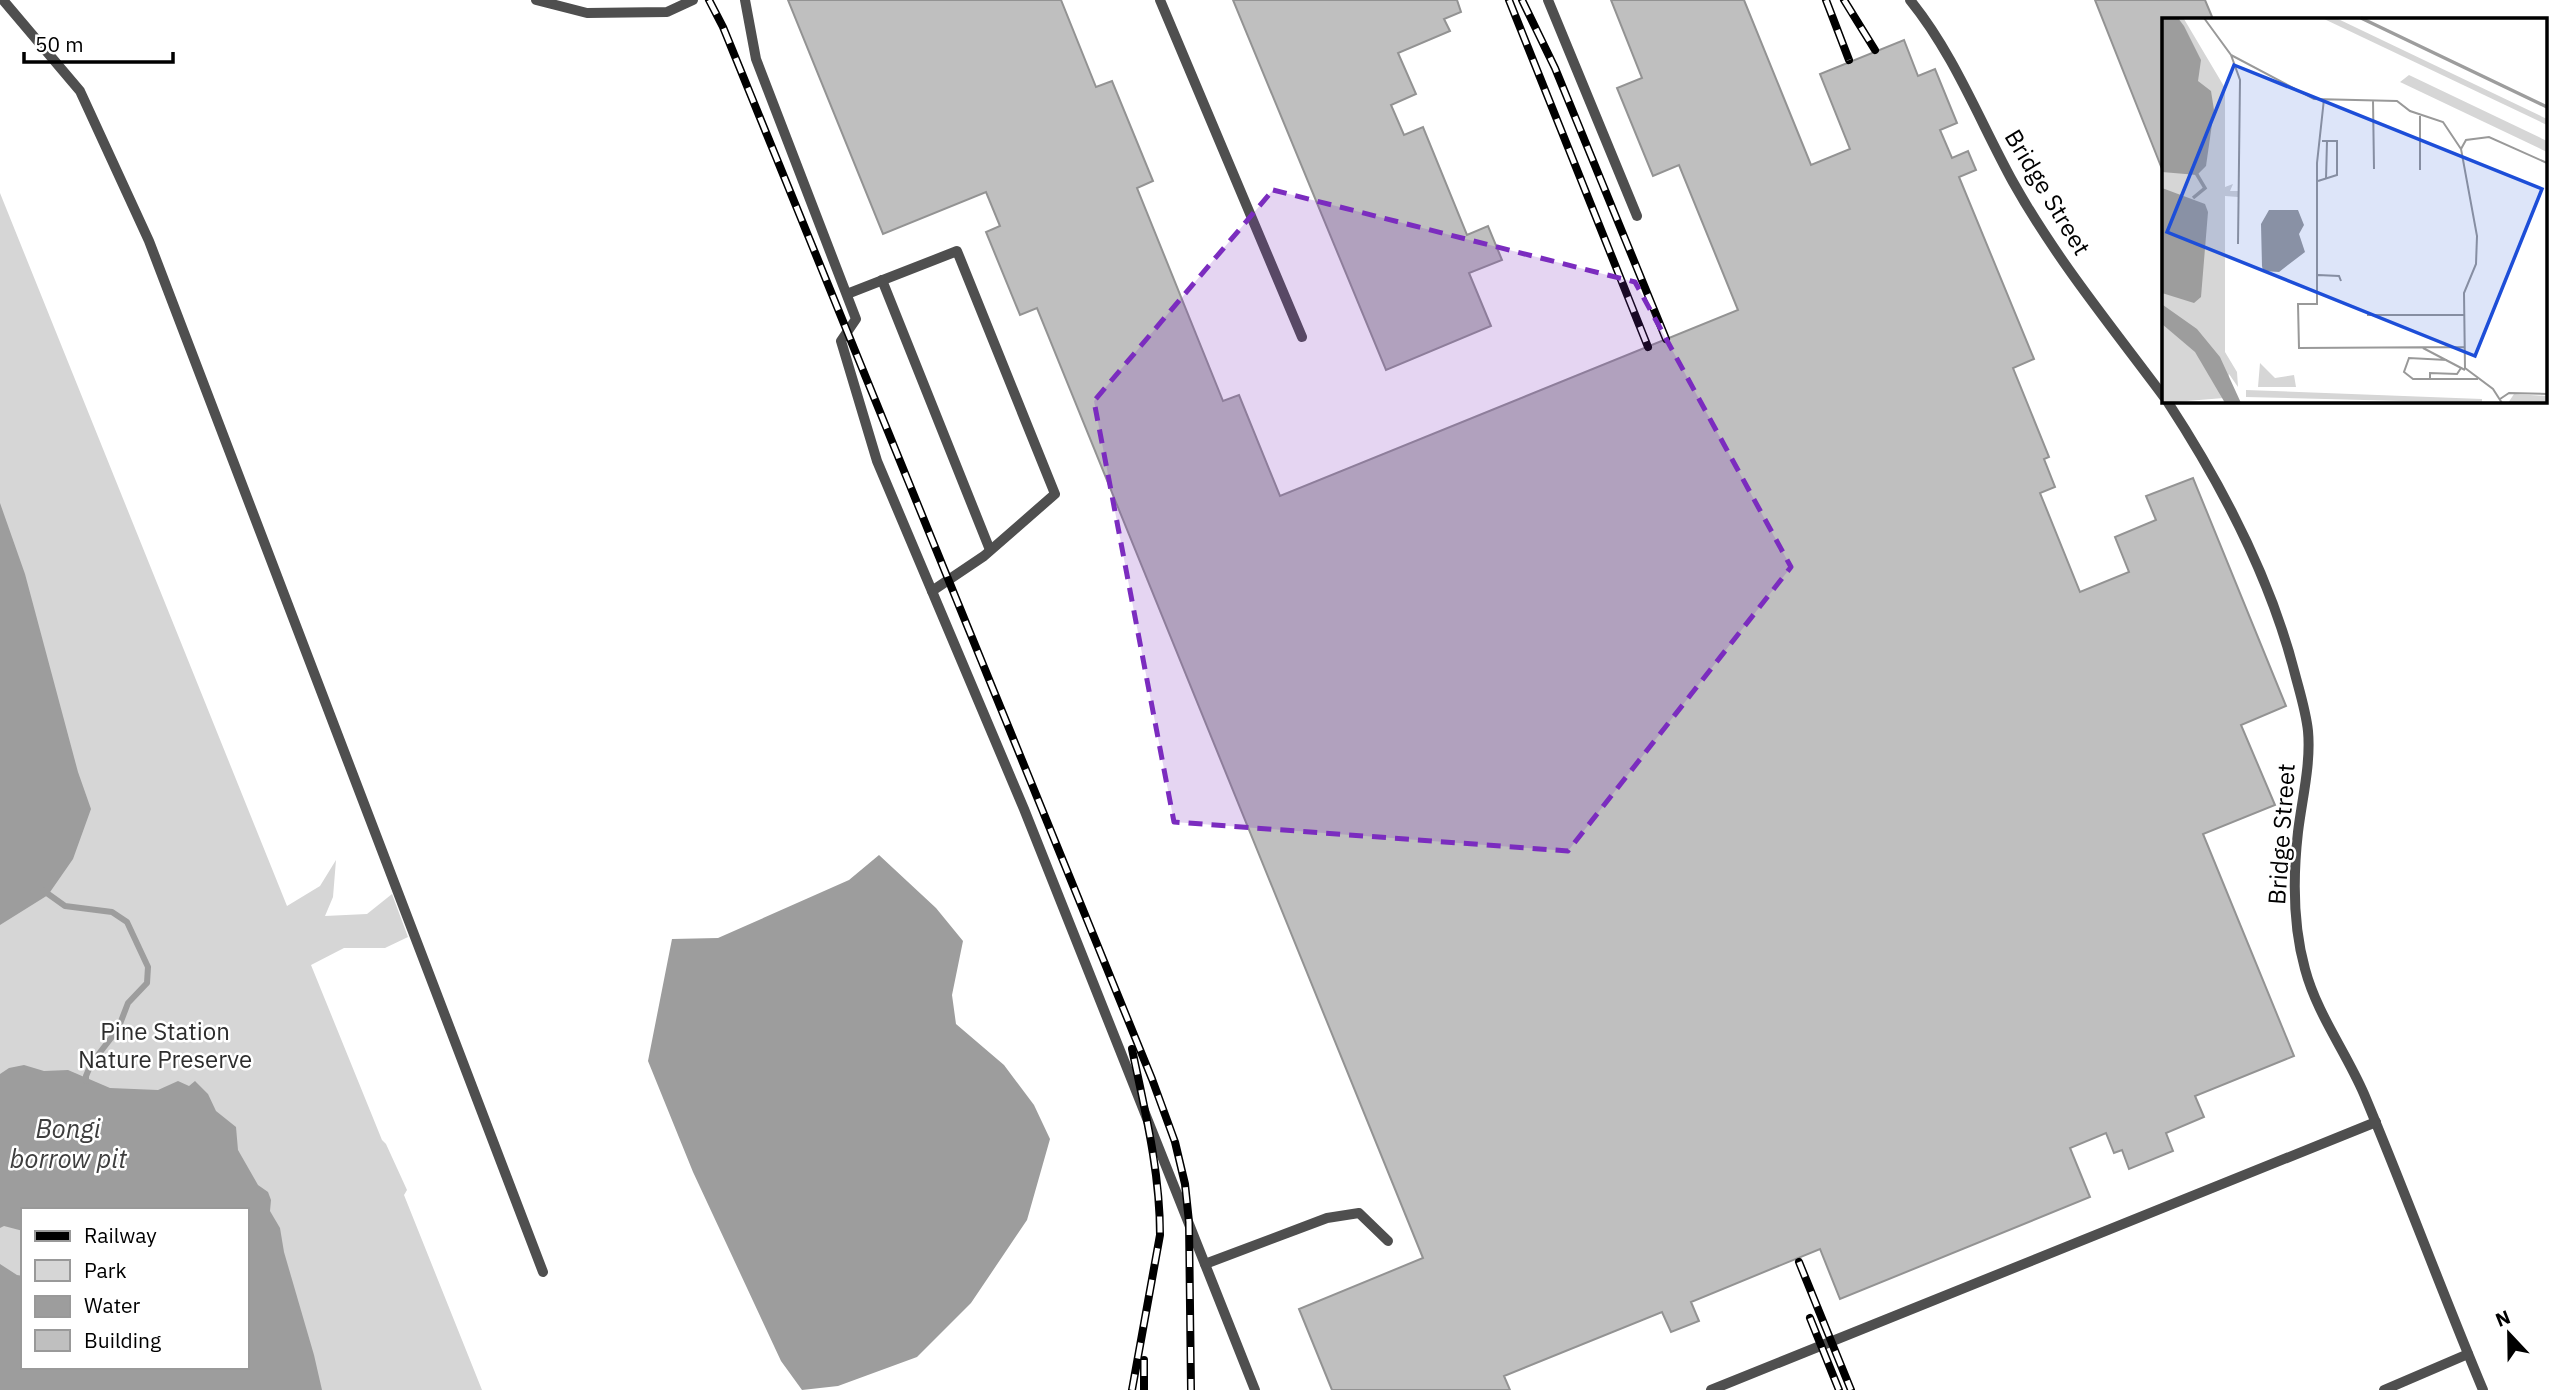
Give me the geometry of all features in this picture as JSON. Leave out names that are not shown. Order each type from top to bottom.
[{"type":"lane","points":[[3,0],[80,91],[149,241],[543,1272]]},
{"type":"lane","points":[[536,0],[587,13],[667,12],[693,0]]},
{"type":"lane","points":[[745,0],[756,59],[856,319],[841,341],[877,461],[1024,809],[1255,1390]]},
{"type":"lane","points":[[1160,0],[1302,337]]},
{"type":"lane","points":[[1548,0],[1637,216]]},
{"type":"lane","name":"Bridge Street","points":[[1910,0],[1934,33],[2029,209],[2086,295],[2162,394]]},
{"type":"lane","points":[[847,294],[957,251],[1055,494],[990,550],[950,581],[932,591]]},
{"type":"lane","points":[[882,280],[990,550]]},
{"type":"lane","name":"Bridge Street","points":[[2168,402],[2230,505],[2285,634],[2308,731],[2308,759],[2298,835],[2295,910],[2305,969],[2322,1013],[2353,1069],[2376,1122],[2483,1390]]},
{"type":"lane","points":[[1711,1390],[2376,1122]]},
{"type":"lane","points":[[1205,1264],[1326,1218],[1359,1213],[1388,1241]]},
{"type":"lane","points":[[2384,1390],[2468,1354]]},
{"type":"highlighted area","points":[[1273,190],[1635,282],[1791,567],[1568,851],[1174,822],[1094,401]]},
{"type":"green space","name":"Pine Station Nature Preserve","points":[[0,193],[287,906],[320,886],[336,860],[333,897],[325,916],[367,914],[392,894],[408,937],[385,948],[344,948],[311,965],[382,1140],[407,1190],[404,1195],[482,1390],[0,1390]]},
{"type":"water","points":[[0,503],[25,574],[78,772],[91,809],[73,859],[48,895],[0,925]]},
{"type":"water","points":[[879,855],[936,908],[963,941],[952,995],[956,1024],[1004,1065],[1034,1105],[1050,1139],[1027,1220],[971,1303],[917,1357],[838,1386],[802,1390],[781,1361],[693,1172],[648,1061],[672,939],[718,938],[849,880]]},
{"type":"water","name":"Bongi borrow pit","points":[[24,1065],[44,1071],[68,1070],[110,1088],[158,1090],[178,1081],[189,1086],[195,1081],[208,1094],[216,1111],[236,1127],[238,1150],[258,1185],[268,1192],[271,1200],[270,1211],[280,1228],[284,1252],[322,1390],[0,1390],[0,1264],[21,1276],[21,1369],[248,1369],[248,1208],[21,1208],[21,1230],[4,1226],[0,1228],[0,1074],[9,1068]]},
{"type":"building","points":[[788,0],[1061,0],[1096,87],[1112,81],[1153,181],[1137,188],[1223,401],[1239,395],[1280,496],[1738,310],[1679,165],[1653,176],[1617,88],[1642,78],[1611,0],[1744,0],[1811,165],[1850,149],[1820,74],[1904,40],[1918,76],[1935,69],[1957,123],[1940,130],[1952,158],[1968,151],[1976,170],[1959,177],[2034,359],[2013,368],[2049,457],[2044,459],[2055,487],[2040,493],[2080,592],[2129,572],[2115,537],[2156,520],[2146,496],[2193,478],[2286,706],[2241,725],[2275,805],[2203,834],[2294,1056],[2195,1096],[2204,1117],[2166,1133],[2173,1151],[2129,1169],[2122,1150],[2114,1153],[2106,1133],[2070,1148],[2090,1197],[1840,1299],[1820,1249],[1691,1302],[1699,1321],[1671,1332],[1662,1312],[1504,1376],[1510,1390],[1332,1390],[1299,1309],[1423,1258],[1037,308],[1020,315],[986,232],[1000,226],[986,192],[883,234]]},
{"type":"building","points":[[1233,0],[1457,0],[1461,12],[1444,19],[1450,31],[1398,53],[1416,94],[1391,105],[1404,135],[1423,127],[1467,235],[1488,226],[1502,260],[1469,273],[1491,326],[1386,370]]},
{"type":"building","points":[[2095,0],[2205,0],[2213,18],[2162,18],[2162,169]]},
{"type":"waterway","points":[[44,891],[65,906],[112,912],[127,922],[148,967],[147,983],[128,1003],[118,1029],[91,1064],[86,1081]]},
{"type":"railway","points":[[709,0],[723,27],[1152,1079],[1175,1142],[1185,1184],[1189,1222],[1191,1390]]},
{"type":"railway","points":[[1509,0],[1648,347]]},
{"type":"railway","points":[[1522,0],[1555,68],[1666,339]]},
{"type":"railway","points":[[1826,0],[1849,60]]},
{"type":"railway","points":[[1844,0],[1875,50]]},
{"type":"railway","points":[[1132,1049],[1155,1164],[1160,1235],[1132,1390]]},
{"type":"railway","points":[[1799,1262],[1851,1390]]},
{"type":"railway","points":[[1810,1318],[1839,1390]]},
{"type":"railway","points":[[1144,1360],[1144,1390]]}]
